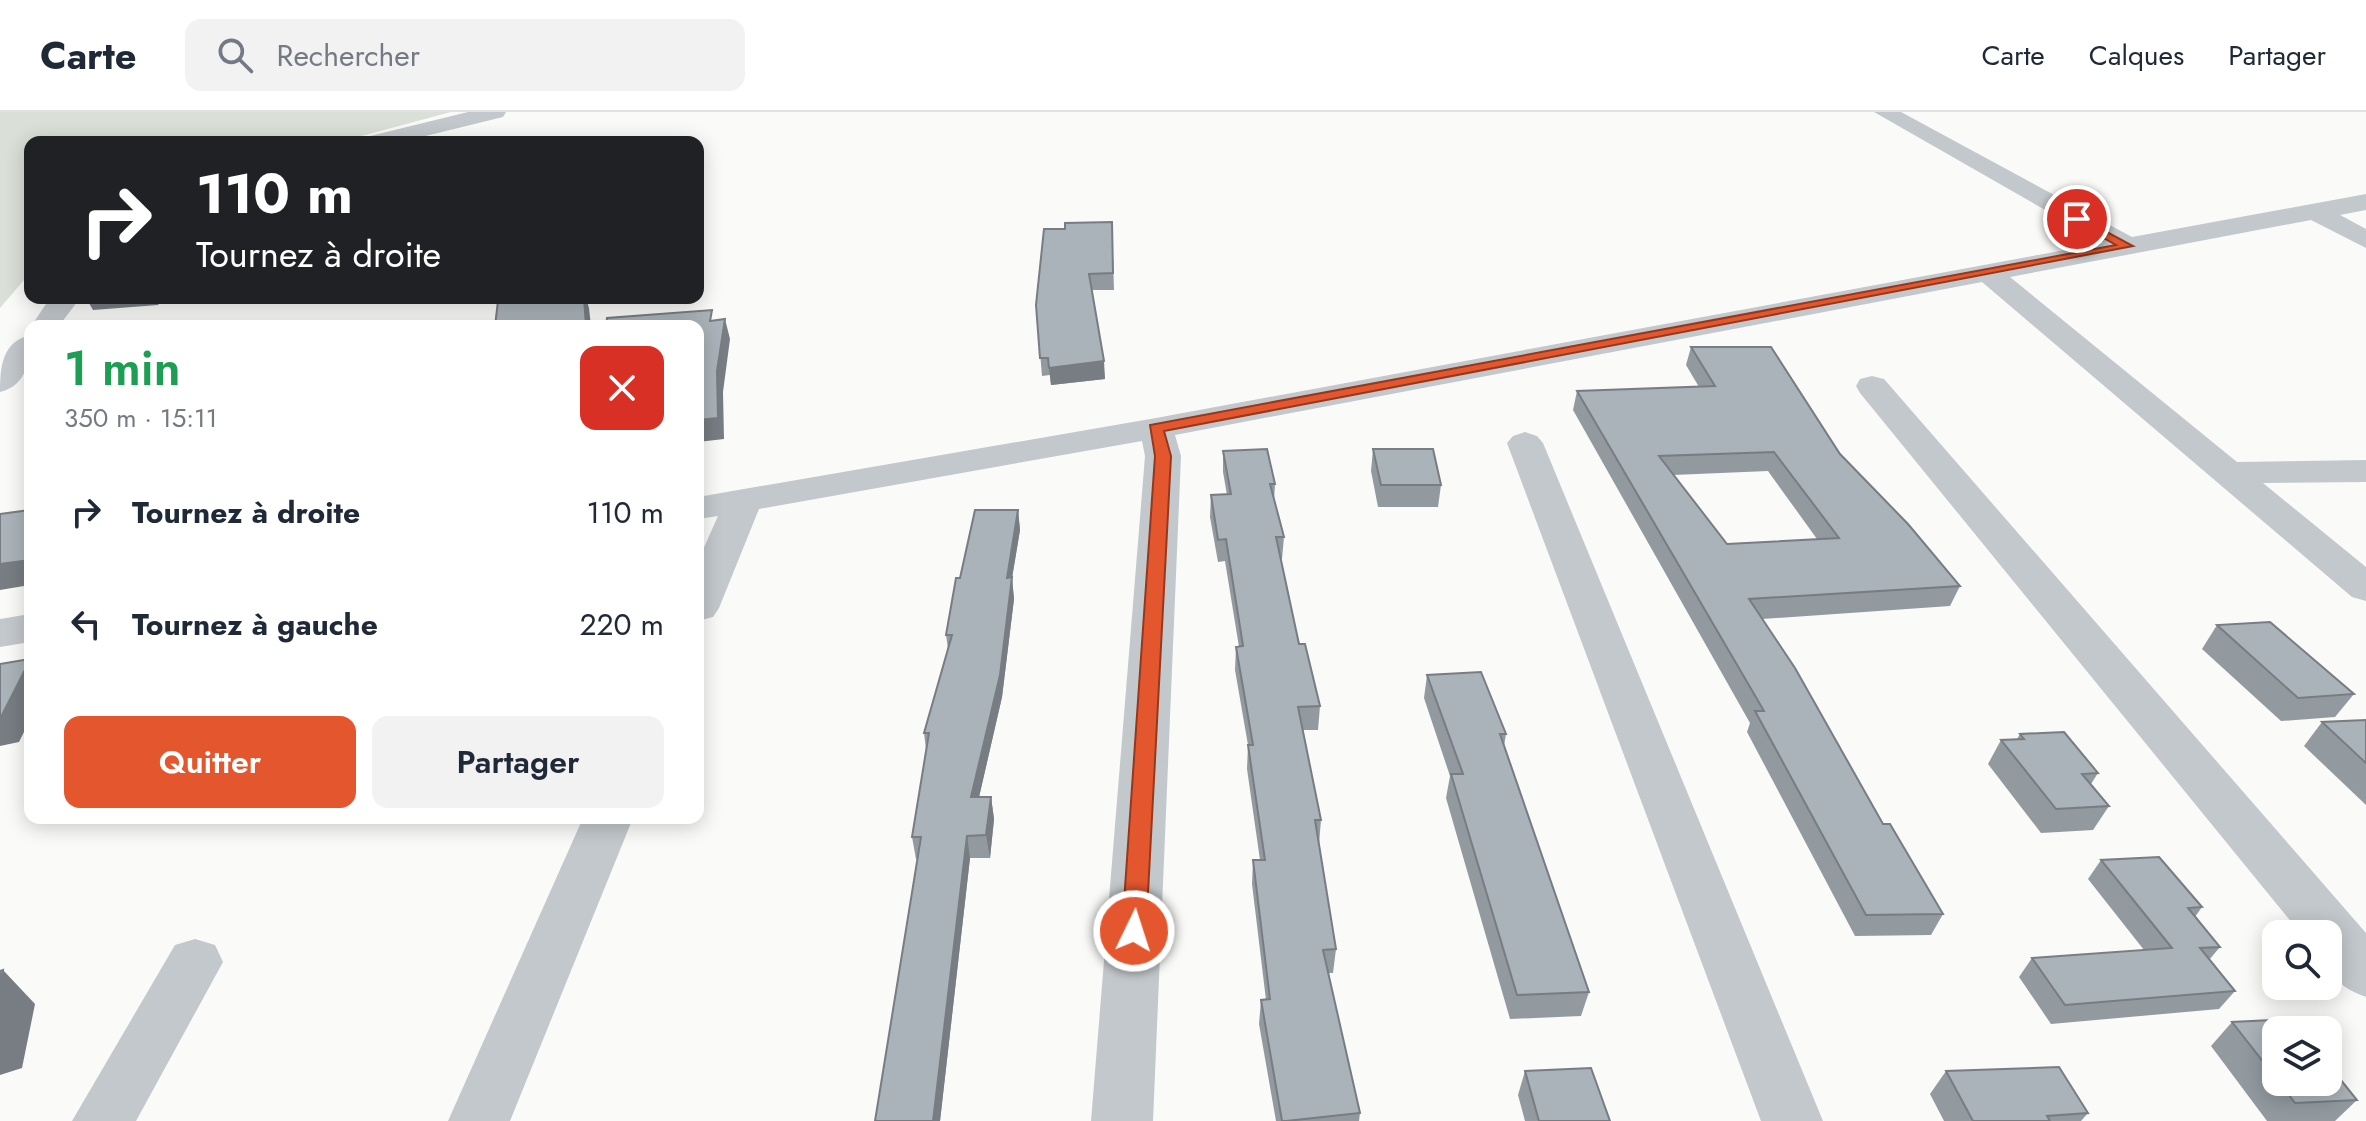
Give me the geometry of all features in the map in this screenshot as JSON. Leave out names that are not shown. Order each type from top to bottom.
[{"type":"street","points":[[398,136],[495,112]]},
{"type":"street","points":[[1885,112],[2128,246]]},
{"type":"street","points":[[704,507],[1156,428],[2366,202]]},
{"type":"street","points":[[2314,211],[2366,240]]},
{"type":"street","points":[[1987,272],[2366,588]]},
{"type":"street","points":[[0,382],[24,352]]},
{"type":"street","points":[[1872,386],[2366,973]]},
{"type":"street","points":[[1122,1121],[1163,456],[1156,428]]},
{"type":"street","points":[[1525,443],[1792,1121]]},
{"type":"street","points":[[2228,473],[2366,471]]},
{"type":"street","points":[[704,594],[744,499]]},
{"type":"street","points":[[0,633],[24,629]]},
{"type":"street","points":[[479,1121],[605,824]]},
{"type":"street","points":[[103,1121],[195,962]]},
{"type":"shaded area","points":[[0,112],[451,112],[361,136],[24,136],[24,280],[0,308]]},
{"type":"building","points":[[1112,222],[1113,273],[1089,274],[1104,361],[1049,368],[1048,358],[1040,358],[1036,305],[1044,229],[1065,229],[1065,223]]},
{"type":"building","points":[[498,304],[584,304],[586,320],[496,320]]},
{"type":"building","points":[[712,310],[710,321],[725,319],[717,371],[718,418],[704,419],[704,320],[607,318]]},
{"type":"building","points":[[1691,347],[1771,347],[1840,454],[1908,524],[1960,586],[1749,599],[1795,668],[1883,824],[1890,824],[1943,914],[1866,915],[1755,711],[1764,711],[1577,391],[1715,386]],"holes":[[[1774,452],[1839,538],[1727,544],[1659,456]]]},
{"type":"building","points":[[1267,449],[1275,484],[1270,484],[1284,537],[1276,537],[1299,644],[1305,644],[1320,706],[1298,707],[1321,820],[1315,820],[1336,949],[1323,950],[1360,1113],[1286,1121],[1282,1121],[1261,1000],[1270,999],[1253,860],[1265,860],[1248,745],[1253,745],[1236,647],[1243,646],[1226,539],[1218,540],[1211,495],[1231,494],[1223,451]]},
{"type":"building","points":[[1373,449],[1433,449],[1441,485],[1381,485]]},
{"type":"building","points":[[975,510],[1018,510],[1007,578],[1012,577],[1000,675],[971,797],[991,797],[986,835],[967,836],[933,1121],[875,1121],[921,837],[912,837],[929,733],[924,733],[952,635],[946,635],[956,578],[960,578]]},
{"type":"building","points":[[24,511],[24,561],[0,564],[0,514]]},
{"type":"building","points":[[2270,622],[2354,694],[2298,698],[2217,625]]},
{"type":"building","points":[[24,660],[24,672],[0,719],[0,664]]},
{"type":"building","points":[[1481,672],[1506,734],[1500,734],[1589,992],[1517,995],[1451,774],[1463,774],[1427,675]]},
{"type":"building","points":[[2366,720],[2366,763],[2322,722]]},
{"type":"building","points":[[2064,732],[2098,773],[2082,774],[2109,806],[2056,809],[2001,740],[2024,739],[2020,734]]},
{"type":"building","points":[[2159,857],[2202,907],[2188,908],[2220,947],[2200,948],[2235,991],[2065,1005],[2032,958],[2172,948],[2101,860]]},
{"type":"building","points":[[2262,1020],[2262,1060],[2232,1022]]},
{"type":"building","points":[[2059,1067],[2088,1113],[2047,1116],[2050,1121],[1973,1121],[1946,1071]]},
{"type":"building","points":[[1591,1068],[1610,1121],[1539,1121],[1525,1071]]},
{"type":"building","points":[[2342,1081],[2357,1100],[2295,1103],[2290,1096],[2342,1096]]},
{"type":"route","points":[[1134,931],[1163,456],[1156,428],[2128,246],[2077,219]]}]
